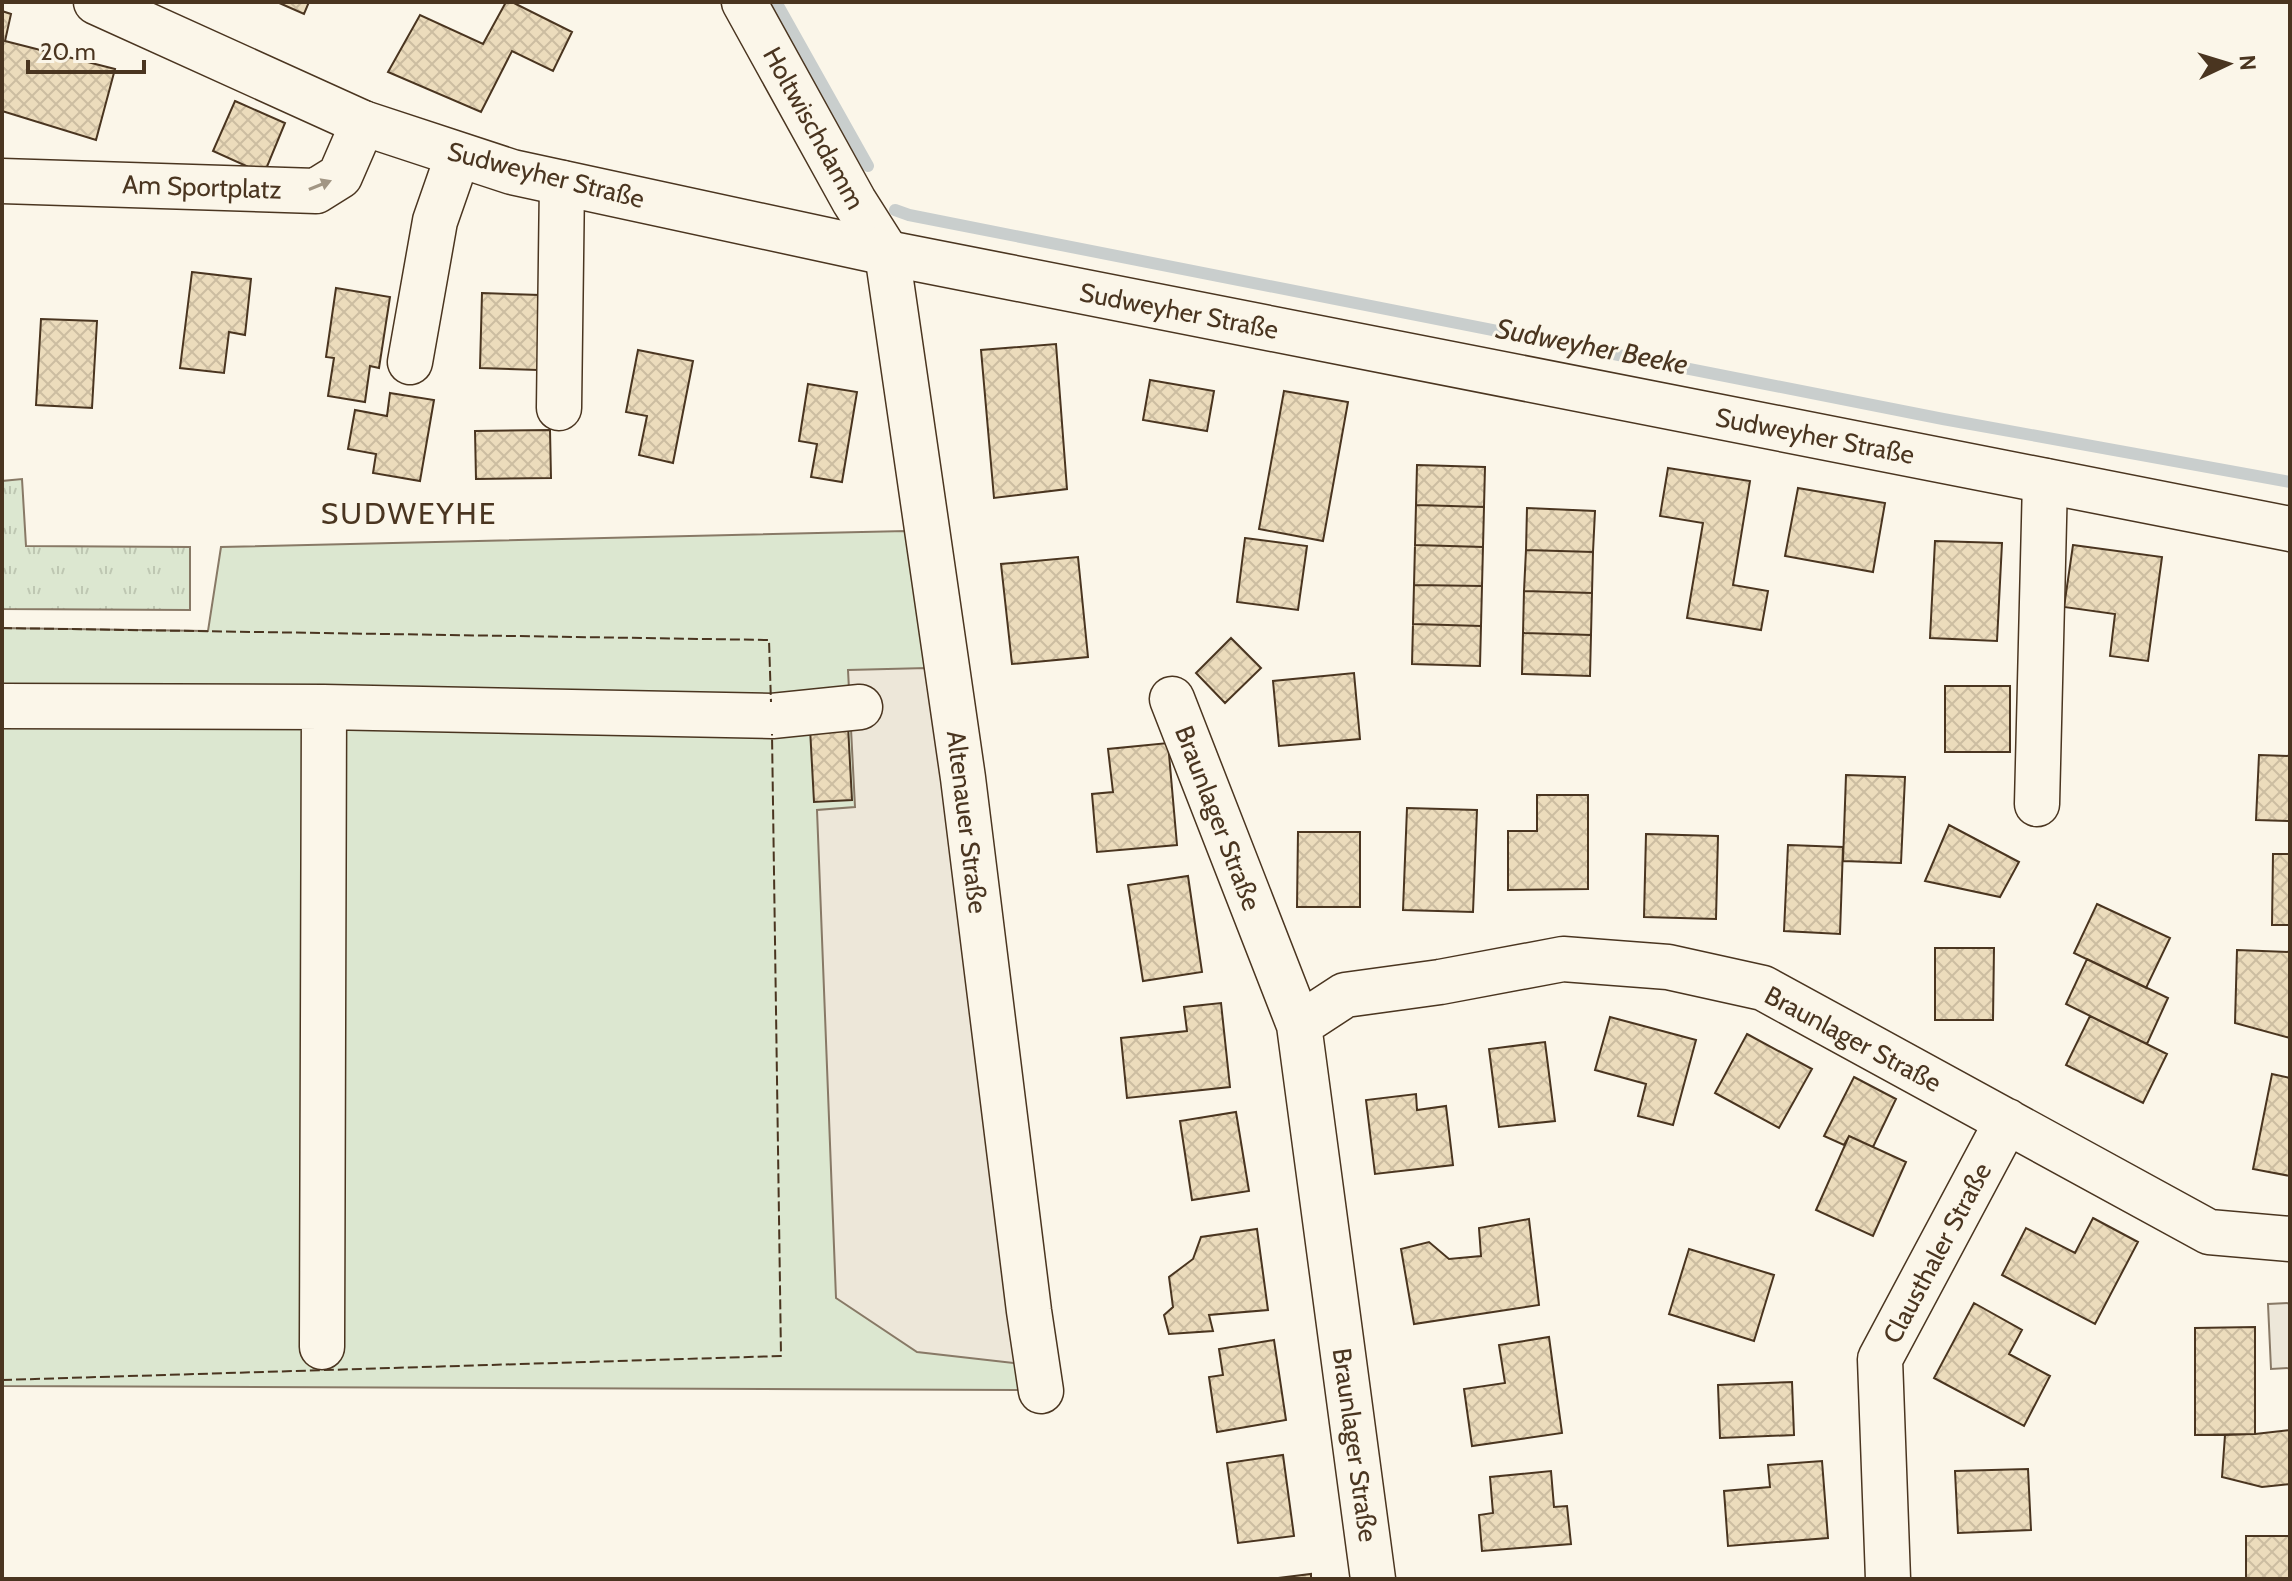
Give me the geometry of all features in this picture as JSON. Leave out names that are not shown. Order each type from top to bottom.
[{"type":"street","name":"Sudweyher Straße","points":[[96,2],[363,123],[512,172],[887,253],[2290,529]]},
{"type":"street","name":"Holtwischdamm","points":[[744,2],[854,201],[887,253]]},
{"type":"street","name":"Am Sportplatz","points":[[2,181],[316,191],[340,176],[363,123]]},
{"type":"street","points":[[410,362],[435,221],[458,155]]},
{"type":"street","points":[[559,408],[562,183]]},
{"type":"street","name":"Altenauer Straße","points":[[887,253],[963,778],[1041,1391]]},
{"type":"street","points":[[2037,804],[2045,481]]},
{"type":"street","name":"Braunlager Straße","points":[[1172,699],[1299,1025],[1373,1579]]},
{"type":"street","points":[[2,706],[324,707],[772,716],[860,707]]},
{"type":"street","points":[[322,1347],[324,707]]},
{"type":"street","name":"Braunlager Straße","points":[[1299,1025],[1345,995],[1440,982],[1563,959],[1668,967],[1763,988],[2209,1232],[2290,1239]]},
{"type":"street","name":"Clausthaler Straße","points":[[1888,1579],[1880,1359],[2007,1121]]},
{"type":"green space","points":[[22,479],[26,546],[190,547],[190,610],[2,609],[2,481]]},
{"type":"green space","points":[[906,531],[1026,1390],[2,1386],[2,628],[208,631],[221,547]]},
{"type":"shaded area","points":[[927,668],[1022,1364],[917,1352],[836,1298],[817,810],[855,807],[848,670]]},
{"type":"shaded area","points":[[2290,1303],[2290,1368],[2271,1369],[2268,1304]]},
{"type":"building","points":[[277,2],[309,2],[304,14]]},
{"type":"building","points":[[506,2],[512,2],[572,32],[553,71],[512,51],[481,112],[388,72],[420,15],[483,44]]},
{"type":"building","points":[[2,11],[11,14],[5,41],[115,69],[96,140],[2,111]]},
{"type":"building","points":[[235,101],[285,123],[264,174],[213,151]]},
{"type":"building","points":[[192,272],[251,279],[245,335],[229,332],[224,373],[180,368]]},
{"type":"building","points":[[336,288],[390,297],[379,368],[370,366],[365,402],[328,396],[334,358],[326,357]]},
{"type":"building","points":[[482,293],[540,295],[538,370],[480,368]]},
{"type":"building","points":[[41,319],[97,321],[92,408],[36,405]]},
{"type":"building","points":[[1056,344],[1067,489],[994,498],[981,350]]},
{"type":"building","points":[[638,350],[693,361],[673,463],[639,455],[647,416],[626,412]]},
{"type":"building","points":[[1150,380],[1214,391],[1207,431],[1143,420]]},
{"type":"building","points":[[808,384],[857,392],[842,482],[811,477],[817,444],[799,441]]},
{"type":"building","points":[[1284,391],[1348,402],[1323,541],[1259,529]]},
{"type":"building","points":[[390,393],[434,400],[420,481],[373,473],[376,454],[348,449],[355,410],[387,416]]},
{"type":"building","points":[[550,430],[551,478],[476,479],[475,431]]},
{"type":"building","points":[[1417,465],[1485,467],[1484,507],[1416,505]]},
{"type":"building","points":[[1668,468],[1750,481],[1733,585],[1768,591],[1761,630],[1687,618],[1703,523],[1660,516]]},
{"type":"building","points":[[1798,488],[1885,503],[1873,572],[1785,556]]},
{"type":"building","points":[[1416,505],[1484,507],[1483,547],[1415,545]]},
{"type":"building","points":[[1527,508],[1595,511],[1593,552],[1526,550]]},
{"type":"building","points":[[1245,538],[1307,546],[1298,610],[1237,602]]},
{"type":"building","points":[[1935,541],[2002,543],[1997,641],[1930,638]]},
{"type":"building","points":[[1415,545],[1483,547],[1482,586],[1414,585]]},
{"type":"building","points":[[2073,545],[2162,557],[2148,661],[2110,656],[2115,614],[2064,607]]},
{"type":"building","points":[[1526,550],[1593,552],[1592,593],[1524,591]]},
{"type":"building","points":[[1078,557],[1088,657],[1012,664],[1001,564]]},
{"type":"building","points":[[1414,585],[1482,586],[1481,626],[1413,624]]},
{"type":"building","points":[[1524,591],[1592,593],[1591,635],[1523,633]]},
{"type":"building","points":[[1413,624],[1481,626],[1480,666],[1412,664]]},
{"type":"building","points":[[1523,633],[1591,635],[1590,676],[1522,674]]},
{"type":"building","points":[[1231,638],[1261,668],[1225,703],[1196,673]]},
{"type":"building","points":[[1354,673],[1360,739],[1279,746],[1273,681]]},
{"type":"building","points":[[1945,686],[2010,686],[2010,752],[1945,752]]},
{"type":"building","points":[[848,726],[852,800],[814,802],[810,728]]},
{"type":"building","points":[[1168,743],[1177,845],[1097,852],[1092,794],[1113,792],[1108,749]]},
{"type":"building","points":[[2259,755],[2290,756],[2290,821],[2256,820]]},
{"type":"building","points":[[1846,775],[1905,777],[1901,863],[1843,861]]},
{"type":"building","points":[[1537,795],[1588,795],[1588,889],[1508,890],[1508,831],[1537,831]]},
{"type":"building","points":[[1407,808],[1477,810],[1473,912],[1403,910]]},
{"type":"building","points":[[1949,825],[2019,862],[2000,897],[1925,881]]},
{"type":"building","points":[[1298,832],[1360,832],[1360,907],[1297,907]]},
{"type":"building","points":[[1646,834],[1718,836],[1716,919],[1644,917]]},
{"type":"building","points":[[1788,845],[1843,847],[1840,934],[1784,931]]},
{"type":"building","points":[[2273,854],[2290,854],[2290,925],[2272,925]]},
{"type":"building","points":[[1188,876],[1202,972],[1143,981],[1128,885]]},
{"type":"building","points":[[2097,904],[2170,938],[2146,988],[2074,953]]},
{"type":"building","points":[[1935,948],[1994,948],[1993,1020],[1935,1020]]},
{"type":"building","points":[[2237,950],[2290,952],[2290,1038],[2235,1023]]},
{"type":"building","points":[[2087,959],[2168,998],[2147,1044],[2066,1004]]},
{"type":"building","points":[[1221,1003],[1230,1087],[1127,1098],[1121,1038],[1187,1031],[1184,1007]]},
{"type":"building","points":[[2090,1016],[2167,1054],[2143,1103],[2066,1065]]},
{"type":"building","points":[[1610,1017],[1696,1040],[1673,1125],[1638,1116],[1646,1084],[1595,1070]]},
{"type":"building","points":[[1747,1034],[1812,1069],[1779,1128],[1715,1093]]},
{"type":"building","points":[[1545,1042],[1555,1121],[1499,1127],[1489,1049]]},
{"type":"building","points":[[2272,1074],[2290,1078],[2290,1176],[2253,1169]]},
{"type":"building","points":[[1854,1077],[1896,1099],[1873,1147],[1849,1136],[1844,1145],[1824,1136]]},
{"type":"building","points":[[1416,1094],[1417,1110],[1446,1106],[1453,1165],[1375,1174],[1366,1100]]},
{"type":"building","points":[[1236,1112],[1249,1191],[1192,1200],[1180,1121]]},
{"type":"building","points":[[1849,1136],[1906,1162],[1873,1236],[1816,1210]]},
{"type":"building","points":[[2093,1218],[2138,1242],[2095,1324],[2002,1275],[2026,1228],[2075,1253]]},
{"type":"building","points":[[1529,1219],[1539,1305],[1414,1324],[1401,1249],[1429,1242],[1449,1259],[1481,1256],[1479,1228]]},
{"type":"building","points":[[1257,1229],[1268,1310],[1209,1315],[1213,1331],[1169,1334],[1164,1315],[1173,1307],[1169,1277],[1193,1259],[1201,1237]]},
{"type":"building","points":[[1689,1249],[1774,1275],[1754,1341],[1669,1314]]},
{"type":"building","points":[[1974,1303],[2022,1330],[2009,1354],[2050,1376],[2024,1426],[1934,1378]]},
{"type":"building","points":[[2255,1327],[2255,1434],[2195,1435],[2195,1328]]},
{"type":"building","points":[[1549,1337],[1562,1433],[1472,1446],[1464,1389],[1505,1383],[1499,1345]]},
{"type":"building","points":[[1274,1340],[1286,1420],[1217,1432],[1209,1377],[1223,1375],[1219,1349]]},
{"type":"building","points":[[1792,1382],[1794,1435],[1720,1438],[1718,1385]]},
{"type":"building","points":[[2290,1430],[2290,1484],[2262,1487],[2222,1477],[2225,1435]]},
{"type":"building","points":[[1283,1455],[1294,1536],[1238,1543],[1227,1463]]},
{"type":"building","points":[[1822,1461],[1828,1538],[1728,1546],[1724,1491],[1770,1487],[1768,1465]]},
{"type":"building","points":[[2028,1469],[2031,1530],[1958,1533],[1955,1471]]},
{"type":"building","points":[[1551,1471],[1554,1507],[1567,1506],[1571,1544],[1482,1551],[1479,1515],[1493,1513],[1490,1477]]},
{"type":"building","points":[[2246,1536],[2290,1536],[2290,1579],[2246,1579]]},
{"type":"building","points":[[1311,1574],[1311,1579],[1270,1579]]},
{"type":"waterway","name":"Sudweyher Beeke","points":[[776,2],[868,166]]},
{"type":"waterway","name":"Sudweyher Beeke","points":[[895,210],[1943,419],[2290,482]]},
{"type":"fence","points":[[2,628],[769,640],[771,702]]},
{"type":"fence","points":[[2,1380],[781,1356],[772,734]]},
{"type":"district","name":"SUDWEYHE","points":[[409,513]]}]
